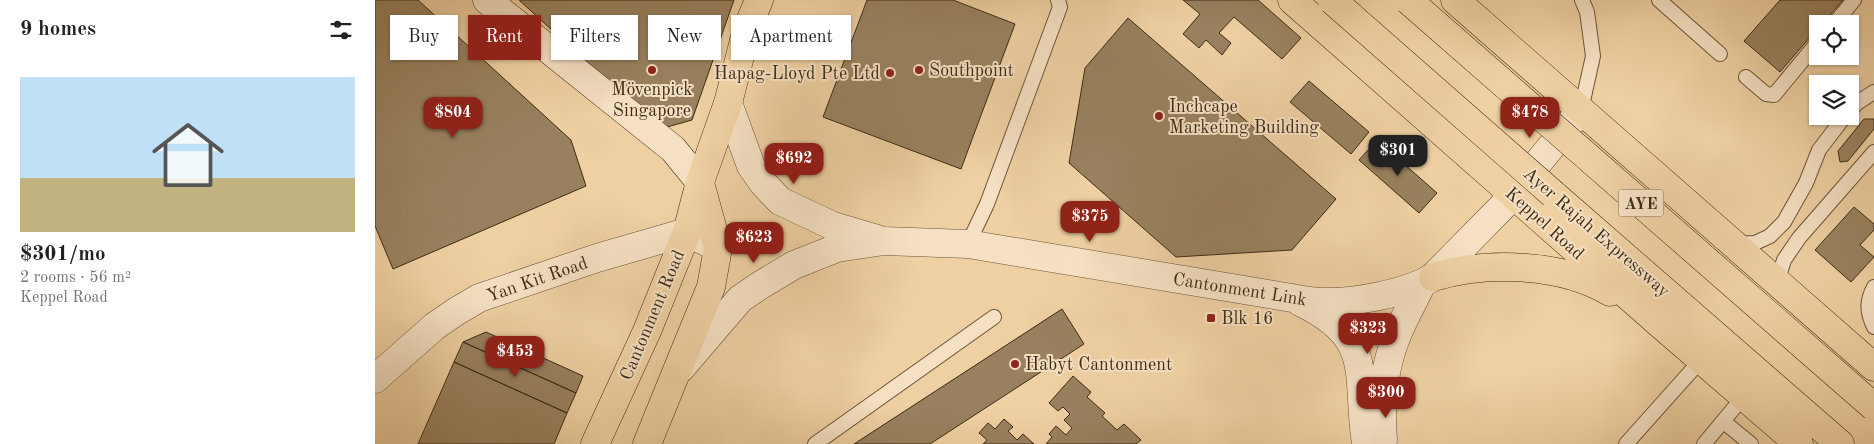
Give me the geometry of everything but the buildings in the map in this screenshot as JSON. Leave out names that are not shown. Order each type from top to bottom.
[{"type":"main road","name":"Cantonment Road","points":[[595,444],[647,331],[687,232],[700,182],[728,103],[747,29],[759,0]]},
{"type":"main road","name":"Keppel Road","points":[[1292,0],[1648,314],[1799,444]]},
{"type":"main road","name":"Ayer Rajah Expressway","points":[[1332,0],[1840,444]]},
{"type":"main road","name":"AYE","points":[[1408,0],[1874,407]]},
{"type":"main road","points":[[1455,0],[1874,367]]},
{"type":"main road","points":[[647,444],[711,287],[718,248],[700,182]]},
{"type":"main road","points":[[1427,281],[1456,270],[1498,266],[1567,273],[1594,282],[1648,314]]},
{"type":"street","points":[[487,0],[673,149],[700,182]]},
{"type":"street","name":"Cantonment Link","points":[[728,103],[751,166],[763,184],[780,201],[833,226],[884,241]]},
{"type":"street","points":[[1383,444],[1382,409],[1389,359],[1401,325],[1427,281],[1513,194],[1581,110]]},
{"type":"street","points":[[687,232],[718,248]]},
{"type":"street","name":"Yan Kit Road","points":[[375,379],[435,326],[479,298],[597,258],[687,232]]},
{"type":"street","name":"Cantonment Link","points":[[677,373],[734,306],[759,286],[795,265],[837,248],[884,241],[968,244],[1323,302],[1345,301],[1389,293],[1427,281]]},
{"type":"street","points":[[1292,298],[1335,323],[1347,336],[1355,349],[1362,382],[1366,444]]},
{"type":"lane","points":[[968,244],[987,204],[1061,7],[1059,0]]},
{"type":"lane","points":[[1581,110],[1593,56],[1587,12],[1582,0]]},
{"type":"lane","points":[[1659,0],[1720,54]]},
{"type":"lane","points":[[1842,15],[1854,0]]},
{"type":"lane","points":[[1746,77],[1766,94],[1773,95],[1809,52]]},
{"type":"lane","points":[[1859,101],[1874,92]]},
{"type":"lane","points":[[1733,244],[1755,243],[1770,236],[1784,222],[1807,183],[1819,150],[1838,125]]},
{"type":"lane","points":[[1779,284],[1784,260],[1799,238],[1874,152]]},
{"type":"lane","points":[[1874,287],[1868,297],[1867,313],[1874,327]]},
{"type":"lane","points":[[815,444],[995,317]]},
{"type":"lane","points":[[1626,444],[1701,360]]},
{"type":"lane","points":[[1704,444],[1744,396]]},
{"type":"lane","points":[[1724,422],[1751,444]]},
{"type":"place","name":"Mövenpick Singapore","points":[[652,70]]},
{"type":"place","name":"Southpoint","points":[[919,70]]},
{"type":"place","name":"Hapag-Lloyd Pte Ltd","points":[[890,73]]},
{"type":"place","name":"Inchcape Marketing Building","points":[[1159,116]]},
{"type":"place","name":"Blk 16","points":[[1211,318]]},
{"type":"place","name":"Habyt Cantonment","points":[[1015,364]]}]
